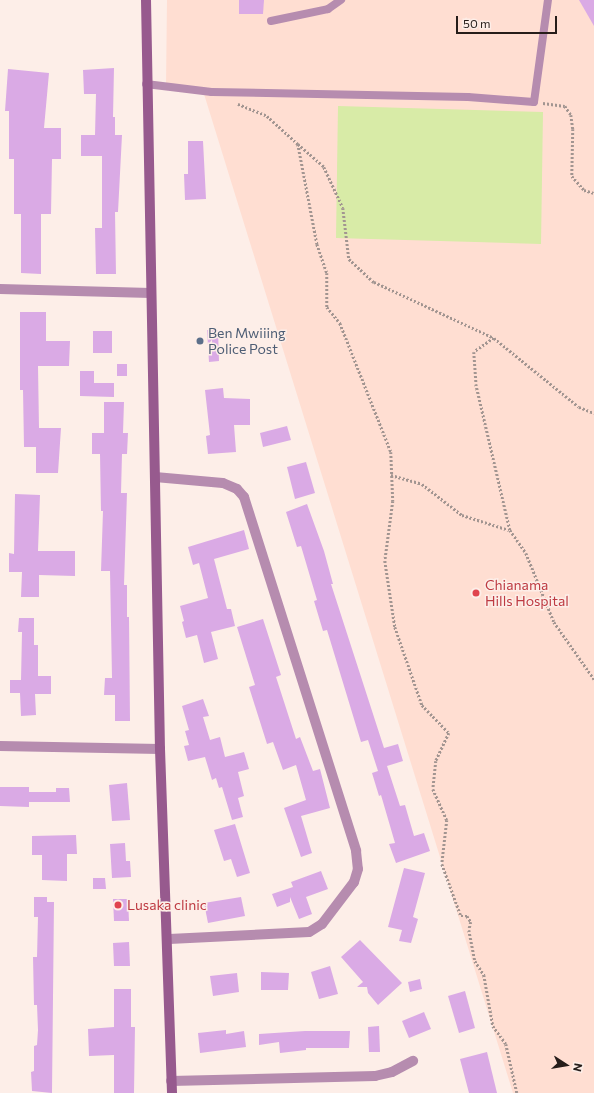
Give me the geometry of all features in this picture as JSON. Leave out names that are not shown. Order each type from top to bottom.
[{"type":"main road","points":[[146,0],[146,84],[160,749],[169,939],[172,1093]]},
{"type":"street","points":[[0,289],[151,293]]},
{"type":"street","points":[[155,477],[223,483],[237,489],[244,497],[356,851],[358,869],[354,882],[322,924],[309,932],[169,939]]},
{"type":"street","points":[[0,746],[160,749]]},
{"type":"street","points":[[171,1081],[375,1076],[392,1072],[413,1061]]},
{"type":"lane","points":[[271,21],[328,9],[341,0]]},
{"type":"lane","points":[[146,84],[212,92],[468,98],[534,102],[548,0]]},
{"type":"path","points":[[232,101],[267,116],[324,167],[343,208],[349,259],[374,282],[494,338],[579,407],[594,414]]},
{"type":"path","points":[[534,102],[565,106],[570,115],[573,129],[572,176],[584,190],[594,193]]},
{"type":"path","points":[[298,144],[317,244],[327,273],[327,307],[340,322],[391,452],[393,501],[385,560],[395,626],[422,705],[449,733],[436,761],[433,789],[447,820],[442,864],[461,916],[467,916],[471,922],[469,930],[475,961],[484,975],[493,1026],[506,1044],[517,1093]]},
{"type":"path","points":[[494,338],[474,352],[476,384],[510,530],[526,553],[554,622],[594,679]]},
{"type":"path","points":[[391,475],[422,484],[462,515],[510,530]]},
{"type":"shaded area","name":"Chianama Hills Hospital","points":[[167,0],[594,0],[594,1093],[513,1093],[204,94],[166,85]]},
{"type":"green space","points":[[338,106],[543,112],[541,244],[336,238]]},
{"type":"building","points":[[239,0],[264,0],[263,14],[239,14]]},
{"type":"building","points":[[579,0],[594,0],[594,26]]},
{"type":"building","points":[[114,68],[113,117],[115,117],[115,135],[122,135],[118,212],[115,212],[116,274],[96,274],[95,228],[102,228],[102,156],[81,156],[81,135],[95,135],[96,94],[84,94],[83,70]]},
{"type":"building","points":[[8,69],[49,73],[44,128],[61,128],[61,159],[52,159],[51,214],[41,214],[41,274],[21,273],[21,214],[14,214],[14,159],[9,159],[9,111],[5,111]]},
{"type":"building","points":[[188,141],[203,141],[206,199],[185,200],[184,174],[188,174]]},
{"type":"building","points":[[20,312],[46,312],[46,341],[70,341],[69,366],[38,366],[39,428],[61,428],[58,473],[36,473],[36,447],[24,447],[23,390],[20,390]]},
{"type":"building","points":[[207,330],[218,330],[219,361],[209,362]]},
{"type":"building","points":[[93,331],[112,331],[112,353],[93,353]]},
{"type":"building","points":[[117,364],[127,364],[127,376],[117,376]]},
{"type":"building","points":[[80,371],[94,371],[94,383],[114,383],[114,397],[80,396]]},
{"type":"building","points":[[223,388],[224,398],[250,399],[250,425],[234,425],[236,452],[208,454],[206,436],[210,435],[205,390]]},
{"type":"building","points":[[104,402],[124,402],[123,433],[128,433],[127,454],[122,454],[121,493],[127,493],[124,585],[127,585],[127,617],[129,617],[130,721],[115,721],[115,695],[104,695],[105,678],[112,678],[110,571],[101,571],[103,511],[101,511],[100,454],[92,454],[92,433],[104,433]]},
{"type":"building","points":[[287,426],[291,440],[263,447],[260,433]]},
{"type":"building","points":[[306,462],[315,493],[295,499],[287,467]]},
{"type":"building","points":[[15,494],[40,495],[38,551],[75,551],[75,576],[39,575],[39,597],[21,597],[22,572],[9,572],[9,553],[14,554]]},
{"type":"building","points":[[307,504],[324,551],[333,584],[331,584],[384,748],[398,744],[403,761],[387,766],[400,806],[405,805],[414,836],[424,833],[430,851],[396,863],[389,844],[395,843],[381,795],[379,796],[372,773],[378,771],[368,740],[361,742],[327,630],[323,631],[314,601],[317,600],[301,546],[297,547],[286,512]]},
{"type":"building","points":[[244,530],[249,549],[214,559],[227,609],[231,609],[235,626],[211,632],[218,659],[204,663],[197,635],[186,638],[182,622],[184,621],[180,606],[208,598],[199,563],[193,565],[188,547]]},
{"type":"building","points":[[19,618],[34,618],[34,645],[38,645],[38,676],[51,676],[51,694],[35,694],[36,715],[21,716],[20,693],[10,693],[10,680],[21,680],[22,632],[18,632]]},
{"type":"building","points":[[263,619],[281,675],[276,677],[296,739],[300,737],[313,771],[320,769],[330,808],[301,816],[312,853],[301,857],[284,808],[306,800],[296,765],[283,770],[273,742],[267,744],[249,687],[255,685],[237,627]]},
{"type":"building","points":[[203,699],[209,716],[203,717],[210,740],[220,737],[225,757],[244,752],[249,769],[238,772],[244,796],[238,798],[243,817],[232,820],[222,787],[219,788],[216,778],[212,780],[205,757],[188,761],[184,746],[189,745],[185,731],[189,730],[182,706]]},
{"type":"building","points":[[127,783],[130,820],[112,821],[109,785]]},
{"type":"building","points":[[0,787],[29,787],[29,792],[56,792],[56,788],[69,788],[70,802],[29,802],[29,807],[0,806]]},
{"type":"building","points":[[235,824],[250,873],[237,877],[231,859],[224,861],[214,830]]},
{"type":"building","points":[[76,835],[77,854],[67,854],[67,881],[42,880],[42,855],[32,855],[32,836]]},
{"type":"building","points":[[125,843],[126,861],[130,861],[131,877],[112,878],[110,844]]},
{"type":"building","points":[[404,868],[425,873],[413,917],[418,919],[411,943],[399,941],[402,930],[388,927]]},
{"type":"building","points":[[321,871],[328,889],[306,897],[312,914],[299,919],[290,897],[290,902],[277,907],[272,894],[293,887],[291,882]]},
{"type":"building","points":[[93,878],[105,878],[106,889],[93,889]]},
{"type":"building","points":[[34,897],[47,897],[47,902],[54,902],[52,1093],[32,1091],[31,1072],[34,1071],[34,1046],[37,1045],[38,1030],[37,1005],[34,1005],[33,957],[37,957],[38,917],[34,917]]},
{"type":"building","points":[[241,897],[245,916],[208,923],[204,903]]},
{"type":"building","points":[[113,899],[128,899],[129,921],[114,921]]},
{"type":"building","points":[[360,940],[402,983],[378,1005],[368,993],[367,987],[357,987],[363,982],[341,957]]},
{"type":"building","points":[[129,942],[130,966],[114,966],[113,943]]},
{"type":"building","points":[[330,966],[338,994],[319,999],[311,972]]},
{"type":"building","points":[[261,972],[289,973],[288,990],[261,990]]},
{"type":"building","points":[[237,973],[239,992],[213,996],[210,976]]},
{"type":"building","points":[[420,979],[422,989],[410,992],[408,982]]},
{"type":"building","points":[[114,989],[131,989],[131,1027],[135,1027],[134,1093],[114,1093],[114,1055],[89,1056],[88,1029],[114,1027]]},
{"type":"building","points":[[465,991],[475,1028],[459,1033],[448,996]]},
{"type":"building","points":[[424,1012],[431,1029],[409,1038],[402,1021]]},
{"type":"building","points":[[379,1026],[380,1052],[369,1052],[368,1027]]},
{"type":"building","points":[[226,1030],[226,1034],[244,1031],[246,1047],[200,1053],[198,1033]]},
{"type":"building","points":[[305,1031],[350,1031],[349,1048],[306,1048],[306,1050],[280,1053],[279,1042],[259,1045],[259,1034]]},
{"type":"building","points":[[487,1052],[497,1093],[469,1093],[460,1059]]},
{"type":"place","name":"Ben Mwiiing Police Post","points":[[200,341]]},
{"type":"place","name":"Chianama Hills Hospital","points":[[476,593]]},
{"type":"place","name":"Lusaka clinic","points":[[118,905]]}]
